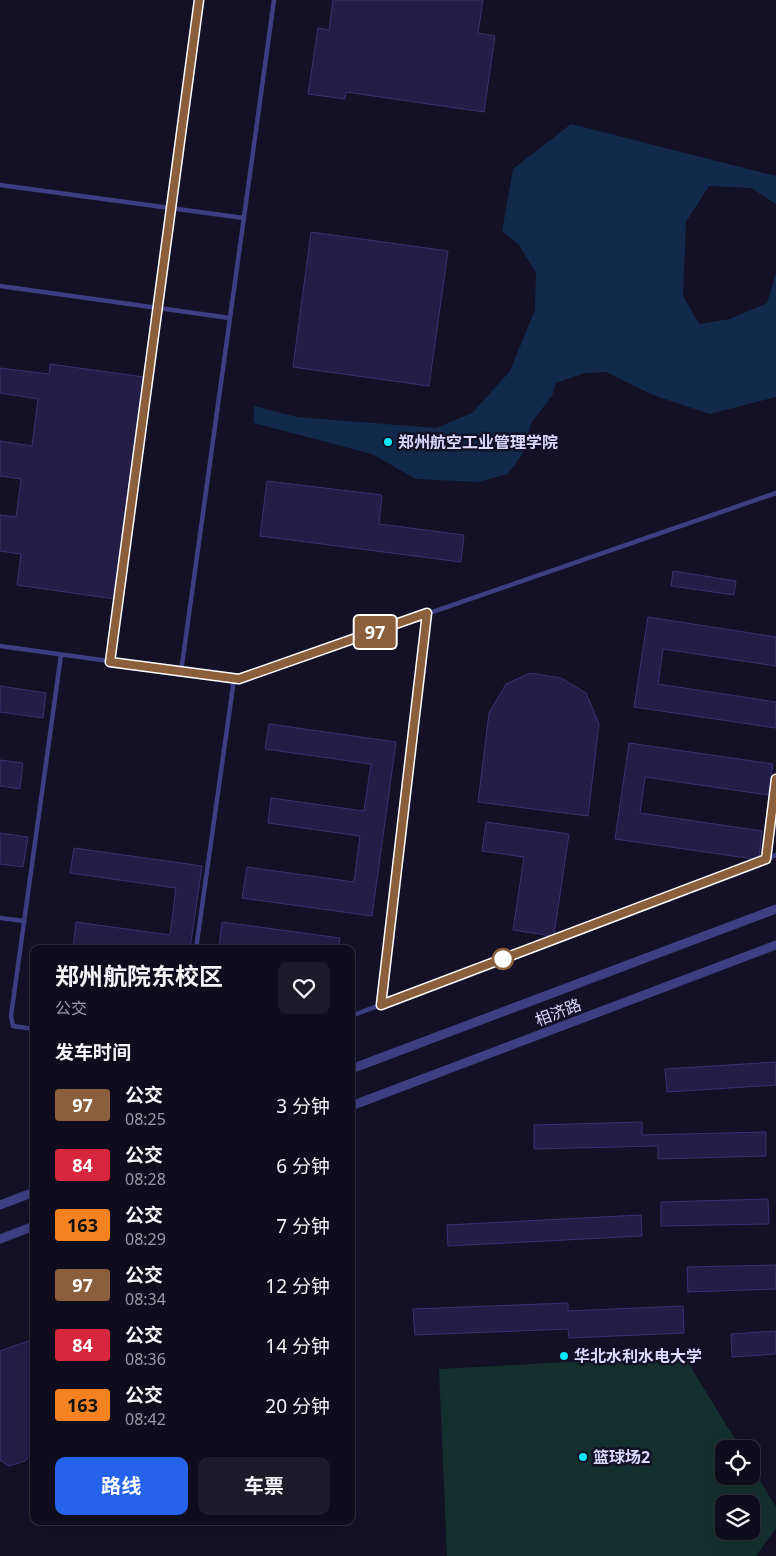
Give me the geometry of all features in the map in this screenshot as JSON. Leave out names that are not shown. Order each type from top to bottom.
[{"type":"street","name":"相济路","points":[[355,1067],[776,909]]},
{"type":"street","name":"相济路","points":[[355,1104],[776,945]]},
{"type":"street","points":[[0,1206],[30,1194]]},
{"type":"street","points":[[0,1239],[30,1228]]},
{"type":"lane","points":[[110,662],[199,0]]},
{"type":"lane","points":[[181,672],[274,0]]},
{"type":"lane","points":[[0,186],[244,218]]},
{"type":"lane","points":[[0,286],[230,318]]},
{"type":"lane","points":[[0,646],[239,679],[776,493]]},
{"type":"lane","points":[[381,1005],[427,613]]},
{"type":"lane","points":[[30,1028],[13,1026],[11,1016],[61,655]]},
{"type":"lane","points":[[197,945],[234,679]]},
{"type":"lane","points":[[766,859],[776,779]]},
{"type":"lane","points":[[355,1015],[776,855]]},
{"type":"lane","points":[[0,918],[24,921]]},
{"type":"green space","name":"篮球场2","points":[[684,1356],[735,1440],[715,1440],[715,1485],[760,1485],[760,1481],[776,1507],[776,1528],[756,1556],[447,1556],[439,1369]]},
{"type":"water","points":[[571,124],[776,176],[776,204],[751,188],[709,186],[686,222],[683,296],[699,324],[730,319],[767,303],[776,273],[776,397],[710,414],[653,395],[606,372],[585,373],[556,383],[552,396],[531,423],[523,453],[508,474],[478,482],[416,479],[372,454],[254,423],[254,406],[297,417],[436,428],[472,413],[510,371],[535,310],[536,273],[519,245],[502,231],[513,169]]},
{"type":"building","points":[[333,0],[483,0],[478,33],[495,36],[484,112],[346,92],[345,99],[308,94],[318,28],[329,30]]},
{"type":"building","points":[[311,232],[448,251],[429,386],[293,367]]},
{"type":"building","points":[[50,364],[144,377],[114,599],[17,585],[21,554],[0,551],[0,515],[16,517],[21,479],[0,476],[0,441],[32,446],[38,399],[0,393],[0,368],[49,374]]},
{"type":"building","points":[[267,481],[382,495],[379,524],[464,535],[461,562],[260,536]]},
{"type":"building","points":[[673,571],[736,581],[734,595],[671,586]]},
{"type":"building","points":[[648,617],[776,637],[776,666],[663,649],[658,684],[776,702],[776,728],[634,707]]},
{"type":"building","points":[[530,673],[561,678],[586,693],[599,724],[588,816],[478,802],[489,713],[506,684]]},
{"type":"building","points":[[0,686],[46,693],[43,718],[0,712]]},
{"type":"building","points":[[269,724],[396,742],[372,916],[242,898],[247,867],[354,882],[360,836],[268,823],[271,798],[364,811],[371,764],[265,749]]},
{"type":"building","points":[[629,743],[773,764],[768,795],[645,777],[640,813],[762,831],[759,857],[754,859],[615,839]]},
{"type":"building","points":[[0,760],[23,763],[20,789],[0,786]]},
{"type":"building","points":[[486,822],[569,834],[554,935],[513,930],[524,857],[482,851]]},
{"type":"building","points":[[0,833],[28,837],[23,867],[0,864]]},
{"type":"building","points":[[74,848],[202,866],[191,945],[73,945],[76,922],[170,935],[176,888],[70,873]]},
{"type":"building","points":[[222,922],[340,938],[339,945],[219,945]]},
{"type":"building","points":[[776,1062],[776,1085],[667,1092],[665,1069]]},
{"type":"building","points":[[642,1122],[642,1135],[766,1132],[766,1156],[658,1159],[658,1146],[534,1149],[534,1125]]},
{"type":"building","points":[[768,1199],[769,1224],[661,1226],[661,1202]]},
{"type":"building","points":[[641,1215],[642,1236],[448,1246],[447,1225]]},
{"type":"building","points":[[776,1265],[776,1289],[688,1292],[687,1267]]},
{"type":"building","points":[[568,1303],[568,1311],[683,1306],[684,1333],[569,1338],[568,1329],[415,1335],[413,1309]]},
{"type":"building","points":[[776,1331],[776,1354],[732,1357],[731,1334]]},
{"type":"building","points":[[30,1340],[30,1456],[25,1461],[9,1466],[0,1460],[0,1351]]},
{"type":"bus line","name":"97","points":[[199,0],[110,662],[239,679],[427,613],[381,1005],[766,859],[776,779]]},
{"type":"place","name":"郑州航空工业管理学院","points":[[388,442]]},
{"type":"place","name":"华北水利水电大学","points":[[564,1356]]},
{"type":"place","name":"篮球场2","points":[[583,1457]]}]
